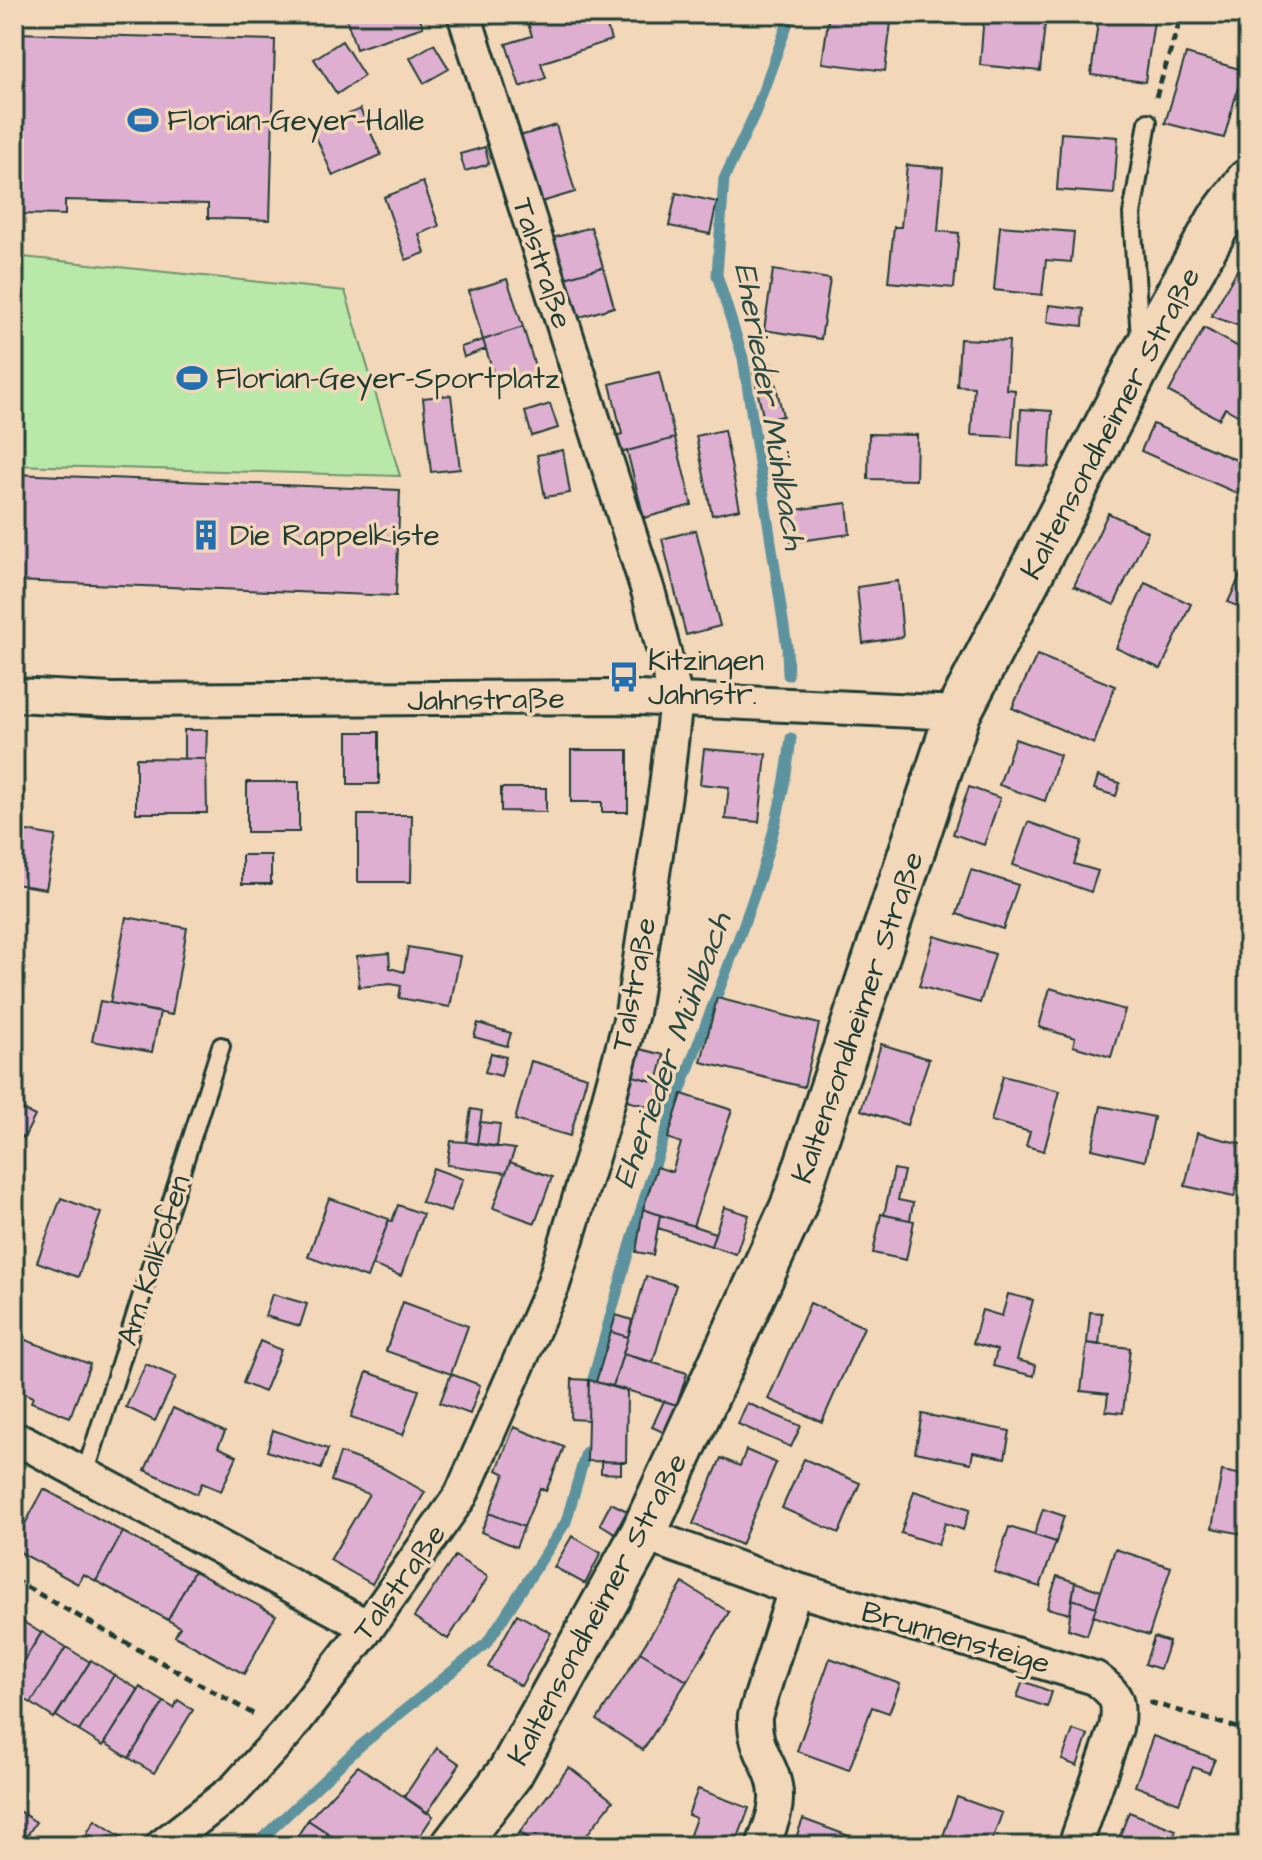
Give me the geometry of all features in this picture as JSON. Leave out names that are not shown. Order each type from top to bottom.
[{"type":"main road","name":"Kaltensondheimer Straße","points":[[454,1846],[510,1773],[643,1534],[793,1207],[958,713],[1142,358],[1219,221],[1248,182]]},
{"type":"street","name":"Talstraße","points":[[162,1846],[235,1789],[286,1733],[368,1627],[461,1495],[553,1285],[632,1013],[676,699],[649,594],[464,14]]},
{"type":"street","name":"Jahnstraße","points":[[14,695],[112,700],[617,697],[958,713]]},
{"type":"street","points":[[24,1442],[368,1627]]},
{"type":"street","name":"Brunnensteige","points":[[643,1534],[795,1589],[1095,1678],[1113,1692]]},
{"type":"street","points":[[763,1846],[776,1798],[774,1780],[754,1734],[755,1716],[795,1589]]},
{"type":"street","points":[[1075,1846],[1116,1728],[1119,1709],[1113,1692]]},
{"type":"lane","points":[[1142,358],[1132,214],[1148,122]]},
{"type":"lane","name":"Am Kalkofen","points":[[85,1474],[221,1046]]},
{"type":"path","points":[[1148,122],[1182,14]]},
{"type":"path","points":[[14,1580],[286,1733]]},
{"type":"path","points":[[1113,1692],[1248,1731]]},
{"type":"green space","name":"Florian-Geyer-Sportplatz","points":[[14,256],[345,291],[400,476],[14,465]]},
{"type":"building","points":[[345,14],[419,14],[423,27],[356,49]]},
{"type":"building","points":[[525,14],[603,14],[611,40],[541,63],[546,78],[520,87],[506,44],[532,36]]},
{"type":"building","points":[[829,14],[892,14],[885,71],[822,63]]},
{"type":"building","points":[[984,14],[1046,14],[1040,71],[980,65]]},
{"type":"building","points":[[1099,14],[1155,14],[1145,82],[1091,75]]},
{"type":"building","name":"Florian-Geyer-Halle","points":[[14,33],[275,40],[270,220],[208,218],[208,204],[65,200],[65,215],[14,214]]},
{"type":"building","points":[[342,41],[364,76],[337,94],[314,59]]},
{"type":"building","points":[[434,44],[449,69],[424,83],[410,58]]},
{"type":"building","points":[[1186,54],[1243,70],[1224,138],[1165,123]]},
{"type":"building","points":[[360,109],[381,155],[333,176],[313,130]]},
{"type":"building","points":[[556,125],[575,192],[538,203],[520,136]]},
{"type":"building","points":[[1061,133],[1118,137],[1114,194],[1057,190]]},
{"type":"building","points":[[485,147],[489,164],[465,171],[460,154]]},
{"type":"building","points":[[907,165],[943,168],[938,231],[959,233],[954,288],[888,282],[894,227],[901,227]]},
{"type":"building","points":[[423,182],[439,226],[419,234],[425,253],[406,260],[384,197]]},
{"type":"building","points":[[676,193],[717,202],[710,234],[669,226]]},
{"type":"building","points":[[1000,226],[1074,232],[1071,262],[1046,260],[1042,295],[994,290]]},
{"type":"building","points":[[591,227],[603,267],[565,278],[553,238]]},
{"type":"building","points":[[1248,251],[1248,329],[1211,316]]},
{"type":"building","points":[[603,267],[614,307],[577,318],[565,278]]},
{"type":"building","points":[[773,270],[830,279],[821,339],[764,330]]},
{"type":"building","points":[[507,279],[523,327],[483,340],[469,291]]},
{"type":"building","points":[[1049,305],[1084,309],[1083,326],[1047,322]]},
{"type":"building","points":[[523,327],[538,376],[498,388],[483,340]]},
{"type":"building","points":[[1204,328],[1248,352],[1248,421],[1225,408],[1219,419],[1169,392]]},
{"type":"building","points":[[960,339],[1009,341],[1006,389],[1015,390],[1012,437],[971,435],[974,387],[957,386]]},
{"type":"building","points":[[483,340],[486,349],[464,357],[461,347]]},
{"type":"building","points":[[771,364],[783,416],[764,420],[752,368]]},
{"type":"building","points":[[659,372],[675,438],[620,453],[615,436],[622,434],[610,384]]},
{"type":"building","points":[[451,395],[460,469],[431,472],[423,398]]},
{"type":"building","points":[[550,404],[558,428],[532,436],[525,412]]},
{"type":"building","points":[[1021,409],[1052,411],[1049,467],[1018,465]]},
{"type":"building","points":[[1153,424],[1248,465],[1248,498],[1141,451]]},
{"type":"building","points":[[724,430],[740,509],[712,515],[696,436]]},
{"type":"building","points":[[869,434],[917,435],[916,480],[868,479]]},
{"type":"building","points":[[675,438],[692,505],[644,518],[627,451]]},
{"type":"building","points":[[563,450],[570,493],[545,497],[537,455]]},
{"type":"building","name":"Die Rappelkiste","points":[[14,474],[400,490],[396,596],[14,581]]},
{"type":"building","points":[[847,503],[850,534],[791,542],[787,511]]},
{"type":"building","points":[[1108,513],[1148,532],[1114,605],[1074,586]]},
{"type":"building","points":[[696,530],[720,626],[686,635],[662,539]]},
{"type":"building","points":[[1248,559],[1248,611],[1228,602]]},
{"type":"building","points":[[898,581],[903,637],[863,643],[857,587]]},
{"type":"building","points":[[1145,583],[1191,604],[1161,669],[1116,648]]},
{"type":"building","points":[[1037,655],[1115,686],[1094,744],[1012,708]]},
{"type":"building","points":[[184,730],[207,730],[206,759],[184,759]]},
{"type":"building","points":[[348,732],[379,732],[379,784],[348,784]]},
{"type":"building","points":[[1015,739],[1060,755],[1045,801],[999,785]]},
{"type":"building","points":[[704,749],[766,754],[759,822],[725,819],[729,787],[700,784]]},
{"type":"building","points":[[571,750],[628,750],[628,812],[602,812],[602,802],[571,802]]},
{"type":"building","points":[[136,758],[206,759],[207,813],[136,813]]},
{"type":"building","points":[[1098,776],[1120,783],[1116,796],[1094,789]]},
{"type":"building","points":[[247,782],[299,782],[299,832],[247,832]]},
{"type":"building","points":[[969,787],[1000,798],[984,845],[953,834]]},
{"type":"building","points":[[14,788],[24,790],[17,829],[14,829]]},
{"type":"building","points":[[501,788],[546,788],[546,812],[501,811]]},
{"type":"building","points":[[358,815],[412,815],[411,882],[358,882]]},
{"type":"building","points":[[1028,822],[1082,841],[1074,864],[1098,871],[1091,892],[1013,865]]},
{"type":"building","points":[[14,829],[56,836],[46,889],[14,884]]},
{"type":"building","points":[[242,855],[271,855],[271,884],[242,884]]},
{"type":"building","points":[[971,870],[1018,885],[1003,929],[957,914]]},
{"type":"building","points":[[126,917],[187,928],[172,1015],[110,1003]]},
{"type":"building","points":[[934,936],[995,954],[980,1003],[919,986]]},
{"type":"building","points":[[408,947],[460,956],[450,1007],[399,998],[401,986],[359,987],[357,956],[389,953],[390,968],[404,972]]},
{"type":"building","points":[[1050,988],[1125,1010],[1111,1057],[1073,1046],[1075,1038],[1039,1027]]},
{"type":"building","points":[[717,998],[819,1024],[804,1087],[701,1062]]},
{"type":"building","points":[[100,1001],[160,1012],[152,1052],[92,1041]]},
{"type":"building","points":[[478,1023],[511,1033],[507,1046],[474,1037]]},
{"type":"building","points":[[881,1044],[929,1059],[907,1125],[861,1110]]},
{"type":"building","points":[[640,1049],[664,1055],[657,1082],[633,1076]]},
{"type":"building","points":[[491,1053],[506,1057],[501,1076],[485,1072]]},
{"type":"building","points":[[531,1061],[587,1077],[570,1136],[515,1120]]},
{"type":"building","points":[[633,1076],[660,1083],[654,1108],[627,1101]]},
{"type":"building","points":[[1003,1076],[1060,1091],[1044,1151],[1026,1146],[1030,1132],[991,1121]]},
{"type":"building","points":[[682,1094],[732,1110],[693,1226],[643,1209],[657,1167],[672,1172],[681,1143],[668,1138]]},
{"type":"building","points":[[14,1105],[35,1116],[24,1138],[14,1133]]},
{"type":"building","points":[[1101,1106],[1154,1117],[1145,1161],[1092,1149]]},
{"type":"building","points":[[471,1109],[482,1111],[477,1144],[466,1142]]},
{"type":"building","points":[[480,1122],[500,1124],[497,1147],[477,1144]]},
{"type":"building","points":[[1197,1133],[1246,1145],[1234,1197],[1185,1186]]},
{"type":"building","points":[[451,1141],[515,1149],[506,1173],[447,1165]]},
{"type":"building","points":[[510,1162],[552,1177],[535,1223],[493,1208]]},
{"type":"building","points":[[433,1168],[463,1179],[450,1212],[421,1202]]},
{"type":"building","points":[[894,1169],[904,1171],[898,1200],[913,1203],[910,1220],[884,1215]]},
{"type":"building","points":[[61,1198],[101,1213],[78,1277],[37,1262]]},
{"type":"building","points":[[329,1198],[389,1219],[367,1278],[308,1257]]},
{"type":"building","points":[[398,1205],[423,1214],[401,1276],[372,1265]]},
{"type":"building","points":[[724,1207],[749,1215],[736,1254],[711,1246]]},
{"type":"building","points":[[643,1209],[660,1215],[653,1255],[636,1252]]},
{"type":"building","points":[[881,1214],[914,1221],[906,1260],[873,1253]]},
{"type":"building","points":[[660,1215],[715,1233],[711,1246],[658,1228]]},
{"type":"building","points":[[646,1276],[676,1285],[653,1362],[623,1354]]},
{"type":"building","points":[[272,1294],[307,1304],[300,1326],[265,1316]]},
{"type":"building","points":[[1008,1294],[1033,1300],[1017,1360],[1036,1365],[1034,1376],[993,1366],[997,1350],[973,1343],[982,1310],[1002,1316]]},
{"type":"building","points":[[403,1302],[468,1326],[451,1374],[386,1351]]},
{"type":"building","points":[[810,1303],[864,1327],[822,1422],[768,1399]]},
{"type":"building","points":[[1090,1312],[1102,1313],[1099,1345],[1087,1343]]},
{"type":"building","points":[[616,1315],[632,1320],[628,1337],[611,1332]]},
{"type":"building","points":[[611,1332],[628,1337],[613,1386],[596,1382]]},
{"type":"building","points":[[15,1336],[90,1364],[70,1417],[31,1402],[33,1397],[14,1389]]},
{"type":"building","points":[[260,1341],[281,1350],[264,1392],[243,1383]]},
{"type":"building","points":[[1087,1343],[1130,1348],[1123,1413],[1106,1411],[1108,1394],[1081,1391]]},
{"type":"building","points":[[623,1354],[687,1373],[677,1405],[613,1386]]},
{"type":"building","points":[[146,1364],[176,1377],[155,1421],[126,1407]]},
{"type":"building","points":[[367,1372],[419,1390],[403,1435],[351,1417]]},
{"type":"building","points":[[451,1374],[480,1385],[470,1414],[440,1403]]},
{"type":"building","points":[[572,1379],[589,1380],[588,1420],[571,1419]]},
{"type":"building","points":[[589,1380],[627,1391],[626,1462],[587,1461]]},
{"type":"building","points":[[664,1401],[677,1405],[665,1433],[652,1427]]},
{"type":"building","points":[[747,1403],[801,1426],[791,1447],[738,1424]]},
{"type":"building","points":[[173,1408],[225,1432],[218,1447],[237,1456],[221,1491],[202,1483],[197,1494],[145,1470]]},
{"type":"building","points":[[922,1414],[1010,1431],[1005,1458],[973,1452],[971,1463],[915,1452]]},
{"type":"building","points":[[514,1427],[564,1447],[546,1491],[540,1488],[524,1527],[489,1513],[505,1474],[497,1470]]},
{"type":"building","points":[[273,1430],[328,1449],[321,1469],[267,1451]]},
{"type":"building","points":[[746,1450],[776,1463],[741,1545],[693,1524],[721,1458],[740,1466]]},
{"type":"building","points":[[340,1453],[383,1468],[425,1492],[372,1584],[330,1560],[369,1494],[331,1481]]},
{"type":"building","points":[[804,1459],[860,1483],[839,1533],[782,1508]]},
{"type":"building","points":[[601,1461],[621,1462],[621,1474],[601,1473]]},
{"type":"building","points":[[1222,1471],[1248,1476],[1248,1535],[1212,1528]]},
{"type":"building","points":[[44,1489],[123,1532],[96,1581],[83,1574],[78,1584],[14,1549]]},
{"type":"building","points":[[914,1491],[970,1509],[963,1530],[945,1523],[938,1545],[901,1533]]},
{"type":"building","points":[[611,1503],[627,1511],[615,1533],[600,1524]]},
{"type":"building","points":[[1043,1509],[1064,1516],[1056,1542],[1034,1535]]},
{"type":"building","points":[[489,1513],[524,1527],[516,1547],[481,1532]]},
{"type":"building","points":[[1009,1527],[1056,1542],[1040,1587],[994,1572]]},
{"type":"building","points":[[123,1532],[194,1571],[168,1620],[96,1581]]},
{"type":"building","points":[[572,1536],[601,1553],[585,1584],[554,1567]]},
{"type":"building","points":[[1115,1549],[1171,1567],[1149,1635],[1093,1616]]},
{"type":"building","points":[[455,1556],[488,1577],[448,1639],[414,1617]]},
{"type":"building","points":[[194,1571],[276,1615],[244,1674],[175,1636],[180,1627],[168,1620]]},
{"type":"building","points":[[1057,1576],[1075,1582],[1070,1614],[1047,1608]]},
{"type":"building","points":[[1075,1582],[1101,1591],[1096,1607],[1072,1599]]},
{"type":"building","points":[[683,1583],[729,1612],[687,1681],[640,1652]]},
{"type":"building","points":[[1072,1599],[1096,1607],[1087,1635],[1068,1629]]},
{"type":"building","points":[[517,1614],[551,1633],[521,1686],[488,1667]]},
{"type":"building","points":[[14,1616],[41,1633],[14,1677]]},
{"type":"building","points":[[42,1632],[66,1647],[31,1703],[14,1693],[14,1677]]},
{"type":"building","points":[[1154,1637],[1169,1642],[1160,1669],[1145,1664]]},
{"type":"building","points":[[66,1647],[90,1662],[54,1718],[31,1703]]},
{"type":"building","points":[[640,1652],[687,1681],[643,1750],[597,1720]]},
{"type":"building","points":[[830,1658],[900,1684],[889,1713],[872,1707],[849,1770],[797,1751]]},
{"type":"building","points":[[91,1660],[114,1675],[79,1731],[56,1716]]},
{"type":"building","points":[[114,1675],[139,1690],[103,1746],[79,1731]]},
{"type":"building","points":[[1023,1681],[1052,1692],[1047,1707],[1017,1697]]},
{"type":"building","points":[[140,1687],[164,1702],[129,1758],[105,1743]]},
{"type":"building","points":[[178,1700],[193,1710],[154,1773],[129,1758],[164,1702],[174,1708]]},
{"type":"building","points":[[1073,1730],[1088,1735],[1077,1766],[1062,1760]]},
{"type":"building","points":[[1153,1736],[1215,1759],[1209,1773],[1193,1767],[1179,1803],[1135,1786]]},
{"type":"building","points":[[437,1748],[460,1764],[427,1813],[404,1797]]},
{"type":"building","points":[[358,1766],[433,1816],[413,1846],[346,1846],[308,1820]]},
{"type":"building","points":[[569,1767],[613,1801],[578,1846],[538,1846],[520,1832]]},
{"type":"building","points":[[698,1789],[749,1808],[735,1846],[686,1846],[696,1818],[688,1815]]},
{"type":"building","points":[[957,1797],[1002,1813],[990,1846],[970,1846],[943,1836]]},
{"type":"building","points":[[14,1808],[36,1822],[20,1846],[14,1846]]},
{"type":"building","points":[[1129,1812],[1176,1830],[1170,1846],[1116,1846]]},
{"type":"building","points":[[803,1819],[871,1844],[793,1846]]},
{"type":"building","points":[[95,1820],[123,1838],[118,1846],[107,1846],[87,1833]]},
{"type":"building","points":[[308,1820],[328,1833],[319,1846],[301,1846],[294,1841]]},
{"type":"building","points":[[520,1832],[538,1846],[510,1846]]},
{"type":"waterway","name":"Eherieder Mühlbach","points":[[788,675],[787,647],[743,358],[717,275],[724,179],[755,113],[791,14]]},
{"type":"waterway","name":"Eherieder Mühlbach","points":[[593,1379],[656,1161],[762,872],[784,783],[791,738]]},
{"type":"waterway","name":"Eherieder Mühlbach","points":[[254,1846],[359,1747],[487,1643],[566,1522],[586,1452]]},
{"type":"place","name":"Florian-Geyer-Halle","points":[[143,120]]},
{"type":"place","name":"Florian-Geyer-Sportplatz","points":[[192,378]]},
{"type":"place","name":"Die Rappelkiste","points":[[206,535]]},
{"type":"place","name":"Kitzingen Jahnstr.","points":[[624,677]]}]
